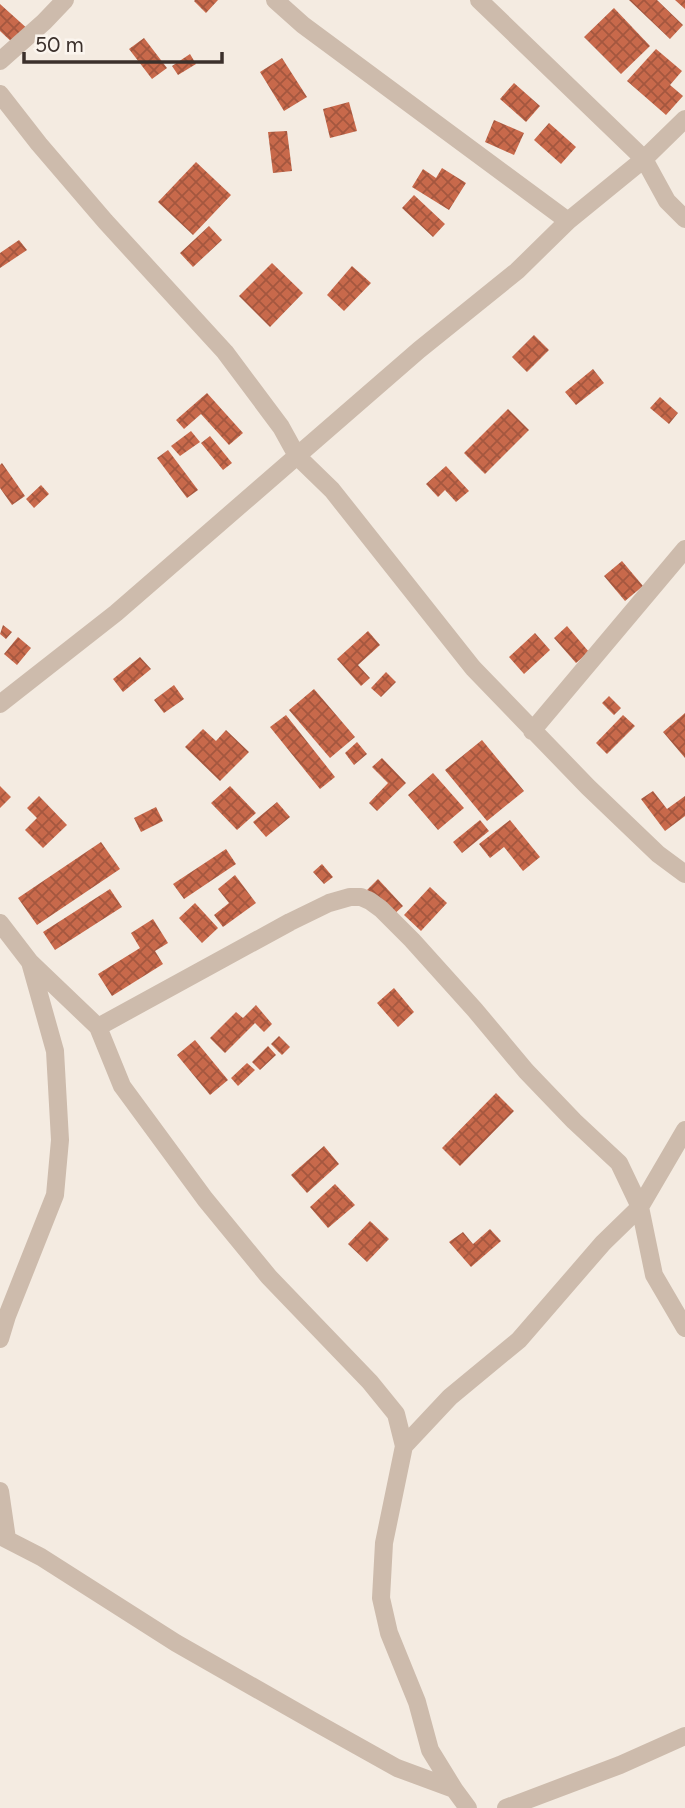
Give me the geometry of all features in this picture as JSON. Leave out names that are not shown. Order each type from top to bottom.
[{"type":"street","points":[[0,61],[65,0]]},
{"type":"street","points":[[275,0],[303,25],[568,221]]},
{"type":"street","points":[[479,0],[644,159],[667,201],[685,219]]},
{"type":"street","points":[[0,94],[105,221],[225,352],[281,426],[297,456],[332,490],[457,648],[532,731],[648,844],[685,874]]},
{"type":"street","points":[[0,704],[116,613],[419,350],[517,271],[568,221],[644,159],[685,118]]},
{"type":"street","points":[[532,731],[685,549]]},
{"type":"street","points":[[98,1027],[290,922],[329,903],[361,897],[381,909],[475,1010],[526,1071],[619,1163],[640,1208],[654,1275],[685,1328]]},
{"type":"street","points":[[0,923],[30,962],[98,1027],[122,1086],[205,1199],[269,1276],[388,1403],[400,1424],[404,1446],[384,1543],[381,1598],[389,1633],[417,1702],[430,1750],[468,1808]]},
{"type":"street","points":[[0,1339],[6,1316],[55,1195],[60,1140],[55,1051],[30,962]]},
{"type":"street","points":[[404,1446],[450,1397],[519,1340],[604,1243],[640,1208],[685,1130]]},
{"type":"street","points":[[0,1491],[4,1538],[41,1557],[176,1643],[397,1768],[454,1789]]},
{"type":"street","points":[[506,1808],[620,1765],[685,1736]]},
{"type":"building","points":[[195,0],[218,0],[206,13]]},
{"type":"building","points":[[629,0],[657,0],[683,25],[670,39]]},
{"type":"building","points":[[675,0],[685,0],[685,9]]},
{"type":"building","points":[[0,4],[30,31],[16,46],[0,31]]},
{"type":"building","points":[[614,8],[650,46],[621,74],[584,37]]},
{"type":"building","points":[[144,38],[167,68],[152,79],[129,49]]},
{"type":"building","points":[[656,49],[682,71],[670,85],[683,96],[666,115],[627,81]]},
{"type":"building","points":[[190,54],[196,64],[178,75],[172,66]]},
{"type":"building","points":[[282,58],[307,97],[284,111],[260,72]]},
{"type":"building","points":[[514,83],[540,106],[526,122],[500,99]]},
{"type":"building","points":[[349,102],[357,131],[330,138],[323,109]]},
{"type":"building","points":[[494,120],[524,133],[514,155],[485,142]]},
{"type":"building","points":[[549,123],[576,147],[561,164],[534,140]]},
{"type":"building","points":[[287,131],[292,171],[273,173],[268,132]]},
{"type":"building","points":[[196,162],[231,195],[193,235],[158,202]]},
{"type":"building","points":[[442,168],[466,183],[449,210],[412,187],[423,169],[436,178]]},
{"type":"building","points":[[414,195],[445,224],[433,237],[402,208]]},
{"type":"building","points":[[209,226],[222,240],[193,267],[180,253]]},
{"type":"building","points":[[19,240],[27,250],[0,268],[0,253]]},
{"type":"building","points":[[272,263],[303,293],[270,327],[239,296]]},
{"type":"building","points":[[352,266],[371,283],[344,311],[327,295]]},
{"type":"building","points":[[534,335],[549,350],[527,372],[512,357]]},
{"type":"building","points":[[593,369],[604,383],[576,405],[565,392]]},
{"type":"building","points":[[207,393],[243,433],[229,445],[201,414],[184,429],[176,420]]},
{"type":"building","points":[[660,397],[678,413],[669,424],[650,408]]},
{"type":"building","points":[[508,409],[529,430],[485,474],[464,453]]},
{"type":"building","points":[[191,431],[200,442],[180,456],[171,446]]},
{"type":"building","points":[[210,436],[232,463],[223,470],[201,443]]},
{"type":"building","points":[[168,450],[198,490],[187,498],[157,458]]},
{"type":"building","points":[[2,463],[25,496],[12,505],[0,488]]},
{"type":"building","points":[[446,466],[469,491],[456,502],[445,490],[438,497],[426,484]]},
{"type":"building","points":[[41,485],[49,494],[34,508],[26,499]]},
{"type":"building","points":[[622,561],[643,586],[625,601],[604,576]]},
{"type":"building","points":[[3,625],[12,632],[6,639],[0,634]]},
{"type":"building","points":[[567,626],[589,652],[576,663],[554,638]]},
{"type":"building","points":[[368,631],[380,645],[358,665],[370,678],[361,686],[337,659]]},
{"type":"building","points":[[535,633],[550,650],[524,674],[509,657]]},
{"type":"building","points":[[18,637],[31,648],[17,665],[4,654]]},
{"type":"building","points":[[140,657],[151,669],[123,692],[113,679]]},
{"type":"building","points":[[386,672],[396,682],[381,697],[371,688]]},
{"type":"building","points":[[174,685],[184,699],[164,713],[154,700]]},
{"type":"building","points":[[314,689],[355,737],[330,758],[289,710]]},
{"type":"building","points":[[609,696],[621,708],[614,715],[602,703]]},
{"type":"building","points":[[685,713],[685,758],[663,732]]},
{"type":"building","points":[[286,715],[335,777],[320,789],[270,727]]},
{"type":"building","points":[[623,715],[635,726],[607,754],[596,743]]},
{"type":"building","points":[[203,729],[216,741],[226,730],[249,752],[220,781],[185,747]]},
{"type":"building","points":[[482,740],[524,791],[487,821],[445,770]]},
{"type":"building","points":[[357,742],[367,754],[354,765],[345,753]]},
{"type":"building","points":[[382,758],[406,783],[377,811],[369,803],[388,783],[372,767]]},
{"type":"building","points":[[433,773],[464,808],[438,830],[408,795]]},
{"type":"building","points":[[0,786],[11,797],[0,808]]},
{"type":"building","points":[[230,786],[256,813],[237,830],[211,803]]},
{"type":"building","points":[[653,791],[667,809],[685,796],[685,816],[665,831],[641,799]]},
{"type":"building","points":[[39,796],[67,825],[43,848],[25,830],[37,818],[27,808]]},
{"type":"building","points":[[277,802],[290,817],[266,837],[253,822]]},
{"type":"building","points":[[156,807],[163,821],[141,832],[134,818]]},
{"type":"building","points":[[480,820],[489,831],[462,853],[453,842]]},
{"type":"building","points":[[510,820],[540,857],[523,871],[504,847],[490,858],[479,844]]},
{"type":"building","points":[[101,842],[120,869],[37,925],[18,898]]},
{"type":"building","points":[[226,849],[236,864],[184,899],[173,884]]},
{"type":"building","points":[[322,864],[333,877],[324,884],[313,872]]},
{"type":"building","points":[[235,875],[256,903],[223,927],[214,915],[229,903],[218,889]]},
{"type":"building","points":[[378,879],[403,906],[390,918],[366,891]]},
{"type":"building","points":[[430,887],[447,903],[421,931],[404,915]]},
{"type":"building","points":[[110,889],[122,907],[55,950],[43,932]]},
{"type":"building","points":[[195,903],[218,928],[202,943],[179,918]]},
{"type":"building","points":[[153,919],[168,943],[155,951],[163,964],[112,996],[98,974],[140,948],[131,933]]},
{"type":"building","points":[[394,988],[414,1012],[398,1027],[377,1003]]},
{"type":"building","points":[[256,1005],[272,1024],[264,1032],[255,1023],[225,1053],[210,1038],[236,1012],[243,1018]]},
{"type":"building","points":[[279,1036],[290,1047],[282,1055],[271,1044]]},
{"type":"building","points":[[195,1040],[228,1080],[210,1095],[177,1055]]},
{"type":"building","points":[[268,1046],[276,1055],[260,1070],[252,1062]]},
{"type":"building","points":[[247,1063],[255,1070],[238,1086],[231,1078]]},
{"type":"building","points":[[496,1093],[514,1111],[460,1166],[442,1148]]},
{"type":"building","points":[[324,1146],[339,1164],[307,1193],[291,1175]]},
{"type":"building","points":[[335,1184],[355,1205],[328,1228],[310,1207]]},
{"type":"building","points":[[370,1221],[389,1239],[367,1262],[348,1244]]},
{"type":"building","points":[[490,1229],[501,1241],[471,1267],[449,1242],[463,1232],[473,1244]]}]
